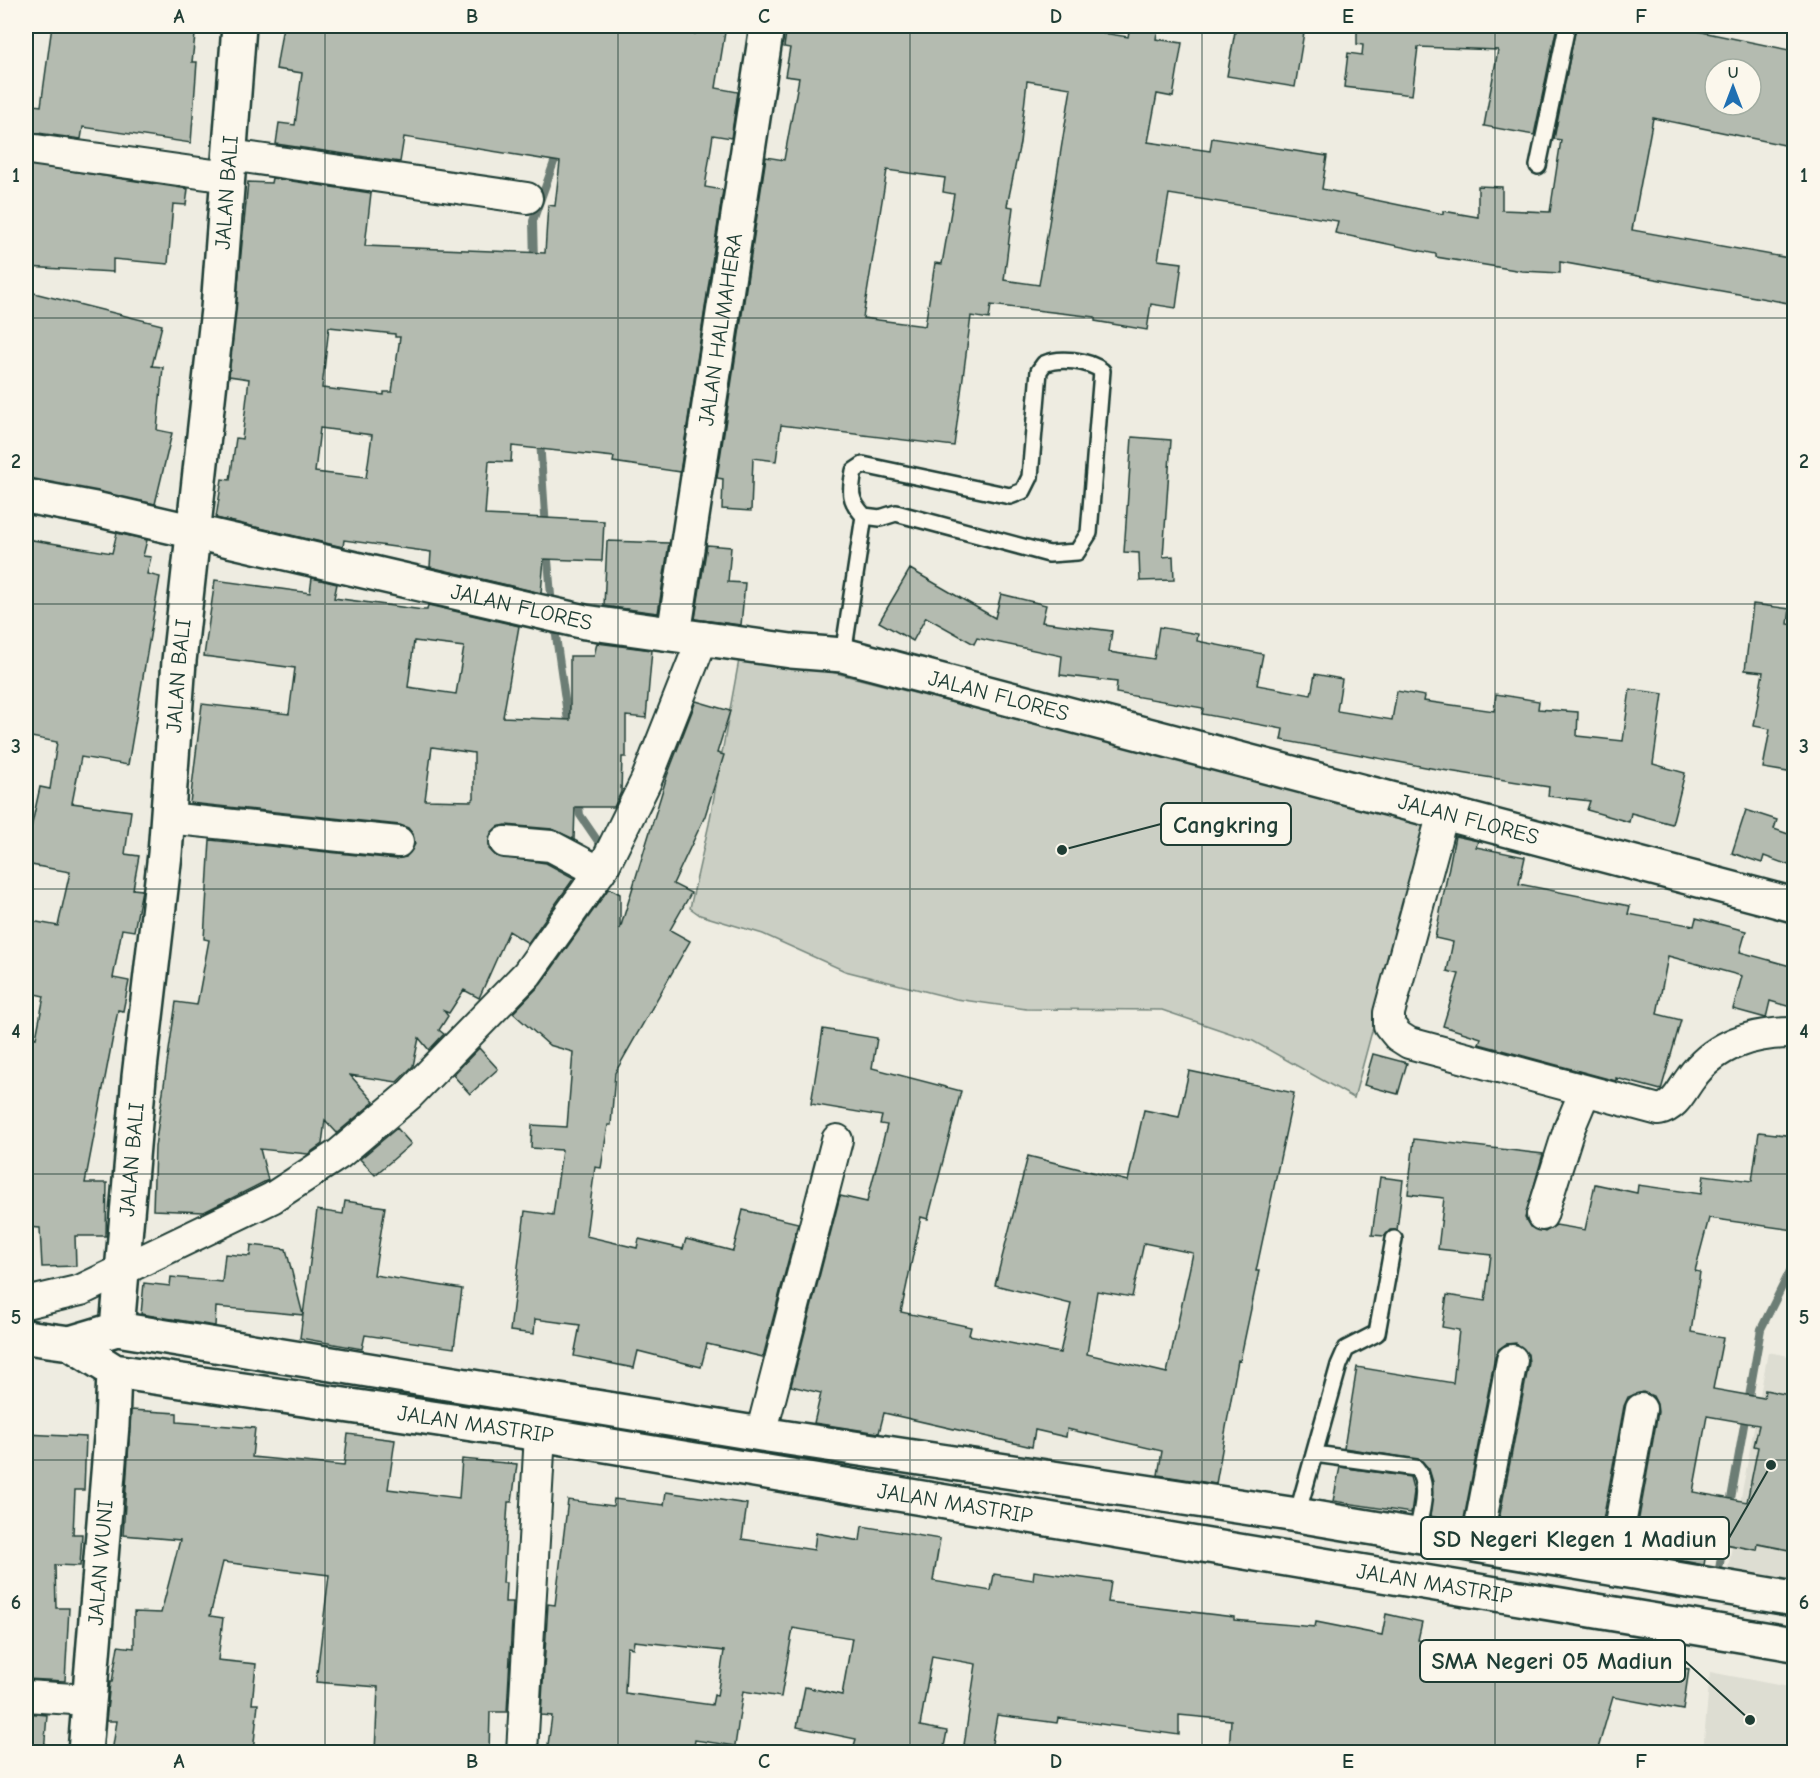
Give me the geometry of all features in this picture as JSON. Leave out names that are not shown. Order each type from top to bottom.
[{"type":"main road","name":"JALAN BALI","points":[[117,1329],[139,1077],[167,819],[179,662],[218,309],[239,26]]},
{"type":"main road","name":"JALAN HALMAHERA","points":[[689,635],[767,26]]},
{"type":"main road","name":"JALAN FLORES","points":[[26,496],[194,532],[585,622],[791,651],[843,655],[1794,905]]},
{"type":"main road","name":"JALAN MASTRIP","points":[[117,1329],[761,1434],[1297,1515],[1794,1599]]},
{"type":"main road","points":[[26,1337],[70,1343],[117,1329]]},
{"type":"main road","points":[[70,1343],[114,1371]]},
{"type":"main road","name":"JALAN MASTRIP","points":[[114,1371],[540,1434],[1794,1644]]},
{"type":"main road","name":"JALAN WUNI","points":[[85,1752],[112,1425],[114,1371]]},
{"type":"main road","points":[[925,1498],[930,1458]]},
{"type":"street","points":[[36,150],[229,166],[527,198]]},
{"type":"street","points":[[26,1303],[81,1290],[272,1198],[339,1154],[409,1095],[526,974],[602,869],[625,828],[689,635]]},
{"type":"street","points":[[1443,813],[1389,1013],[1389,1025],[1398,1036],[1409,1042],[1585,1091],[1649,1108],[1667,1108],[1678,1098],[1692,1076],[1731,1044],[1765,1033],[1794,1033]]},
{"type":"street","points":[[167,819],[398,842]]},
{"type":"street","points":[[505,842],[551,846],[602,869]]},
{"type":"street","points":[[1542,1215],[1569,1129],[1585,1091]]},
{"type":"street","points":[[761,1434],[837,1140]]},
{"type":"street","points":[[1476,1546],[1512,1360]]},
{"type":"street","points":[[1612,1569],[1641,1410]]},
{"type":"street","points":[[522,1752],[540,1434]]},
{"type":"street","points":[[26,1696],[89,1700]]},
{"type":"lane","points":[[1538,166],[1567,26]]},
{"type":"lane","points":[[1062,360],[1096,366],[1102,371],[1089,533],[1077,552],[1049,554],[896,513],[880,518],[864,516],[853,504],[849,494],[854,471],[863,465],[1011,496],[1023,491],[1030,477],[1040,371],[1044,364],[1062,360]]},
{"type":"lane","points":[[843,655],[864,516]]},
{"type":"lane","points":[[1297,1515],[1339,1365],[1346,1350],[1377,1333],[1394,1239]]},
{"type":"lane","points":[[1315,1454],[1416,1468],[1421,1473],[1424,1485],[1416,1536]]},
{"type":"shaded area","points":[[741,649],[1428,824],[1354,1098],[1253,1041],[1162,1010],[1026,1009],[956,999],[845,971],[763,934],[700,915],[690,908],[709,824]]},
{"type":"shaded area","points":[[1768,1352],[1794,1357],[1794,1583],[1727,1573]]},
{"type":"shaded area","points":[[1710,1672],[1794,1688],[1794,1752],[1703,1752]]},
{"type":"building","points":[[52,26],[196,26],[192,62],[197,62],[191,143],[83,127],[81,139],[38,133],[26,137],[26,104],[41,106]]},
{"type":"building","points":[[283,26],[485,26],[518,29],[518,26],[637,26],[695,34],[697,26],[726,26],[716,88],[738,92],[731,138],[713,135],[705,187],[723,190],[680,472],[613,462],[614,457],[512,446],[511,462],[489,461],[485,515],[604,521],[602,561],[544,559],[541,593],[430,567],[431,552],[344,540],[343,547],[216,518],[222,479],[230,480],[236,438],[242,439],[249,379],[229,376],[248,182],[271,183],[272,178],[371,193],[365,246],[545,253],[548,205],[555,206],[560,162],[404,137],[400,162],[276,144],[279,123],[295,125],[302,73],[276,69]],"holes":[[[329,327],[395,334],[395,337],[400,337],[392,392],[384,392],[384,395],[322,388]],[[320,428],[372,435],[366,478],[315,472]]]},
{"type":"building","points":[[787,26],[1058,26],[1128,37],[1130,26],[1158,26],[1156,39],[1182,43],[1173,97],[1157,94],[1148,142],[1210,151],[1212,138],[1327,156],[1322,189],[1443,214],[1443,211],[1478,217],[1478,186],[1502,187],[1502,210],[1550,212],[1561,140],[1554,139],[1576,26],[1673,26],[1794,51],[1794,147],[1653,118],[1632,230],[1794,259],[1794,304],[1560,262],[1560,273],[1522,271],[1436,257],[1436,254],[1335,233],[1338,221],[1169,194],[1158,260],[1182,263],[1176,308],[1151,304],[1147,330],[1095,321],[1095,317],[991,305],[989,319],[971,316],[954,446],[781,425],[776,461],[753,458],[751,511],[722,509],[723,479],[717,478],[766,157],[784,160],[799,78],[785,76],[790,48],[784,47]],"holes":[[[1027,81],[1071,88],[1039,285],[1004,280],[1013,207],[1007,206],[1020,143]],[[887,170],[945,178],[943,192],[954,194],[942,264],[935,263],[925,326],[863,318]]]},
{"type":"building","points":[[1236,26],[1305,26],[1295,87],[1227,76]]},
{"type":"building","points":[[1357,26],[1557,26],[1534,135],[1484,126],[1498,50],[1418,47],[1412,95],[1344,87],[1348,53],[1362,55],[1363,45],[1357,44]]},
{"type":"building","points":[[26,164],[188,189],[186,205],[173,204],[168,264],[113,259],[113,272],[27,267],[31,241],[26,240]]},
{"type":"building","points":[[26,291],[162,325],[152,366],[163,367],[157,430],[172,433],[155,504],[26,478]]},
{"type":"building","points":[[1132,437],[1171,440],[1163,557],[1173,556],[1174,580],[1140,581],[1139,553],[1124,552]]},
{"type":"building","points":[[117,533],[147,540],[143,556],[151,557],[147,574],[160,577],[128,765],[81,757],[72,803],[131,811],[125,854],[139,856],[133,889],[142,890],[134,931],[122,929],[113,978],[129,981],[123,1011],[118,1010],[85,1183],[107,1183],[106,1236],[75,1236],[76,1266],[42,1267],[40,1228],[26,1227],[26,1036],[36,1038],[44,996],[26,992],[26,920],[58,926],[70,872],[26,864],[26,832],[30,833],[40,787],[50,789],[57,742],[26,736],[26,636],[30,598],[26,597],[26,539],[112,553]]},
{"type":"building","points":[[607,541],[669,543],[658,613],[604,606]]},
{"type":"building","points":[[707,545],[731,547],[728,582],[745,583],[741,625],[695,619]]},
{"type":"building","points":[[910,569],[995,618],[1001,594],[1046,605],[1042,622],[1112,631],[1109,652],[1154,659],[1159,627],[1198,634],[1197,641],[1263,654],[1257,685],[1311,695],[1315,674],[1342,679],[1337,711],[1392,720],[1397,691],[1425,696],[1424,701],[1494,711],[1496,694],[1539,701],[1538,709],[1578,712],[1577,736],[1623,741],[1630,689],[1663,694],[1653,764],[1685,773],[1672,824],[1631,813],[1629,822],[1587,810],[1590,801],[1548,796],[1549,787],[1281,740],[1283,729],[1202,714],[1203,708],[1116,693],[1117,682],[1060,675],[1062,656],[977,638],[974,644],[926,617],[913,641],[879,622]]},
{"type":"building","points":[[312,578],[337,584],[334,598],[423,610],[427,610],[428,605],[519,626],[503,717],[570,720],[570,656],[594,656],[597,643],[652,650],[646,718],[626,716],[626,757],[622,757],[621,792],[614,807],[575,807],[574,839],[552,829],[506,825],[497,827],[491,833],[489,849],[496,856],[546,863],[574,878],[528,943],[509,931],[479,998],[464,990],[449,1013],[444,1011],[448,1016],[439,1030],[444,1034],[429,1050],[419,1038],[413,1066],[397,1082],[350,1075],[374,1102],[337,1133],[325,1120],[322,1144],[308,1154],[260,1149],[268,1180],[204,1212],[153,1210],[155,1147],[176,1002],[197,1005],[209,940],[204,939],[210,840],[396,859],[406,857],[415,844],[413,834],[408,828],[400,825],[190,803],[202,704],[289,714],[295,668],[204,656],[215,580],[310,593]],"holes":[[[414,641],[464,647],[456,694],[408,687]],[[432,747],[474,753],[474,798],[471,801],[425,800]]]},
{"type":"building","points":[[1753,604],[1790,609],[1788,624],[1794,625],[1794,773],[1763,768],[1770,729],[1754,726],[1763,672],[1745,670]]},
{"type":"building","points":[[696,701],[730,711],[717,753],[724,755],[705,816],[673,884],[691,893],[670,930],[690,941],[615,1073],[611,1125],[608,1125],[601,1168],[595,1167],[586,1236],[637,1248],[639,1239],[683,1249],[686,1239],[733,1251],[743,1210],[798,1223],[763,1357],[707,1344],[701,1367],[638,1351],[634,1368],[574,1356],[580,1325],[535,1319],[534,1334],[510,1331],[525,1211],[553,1215],[562,1150],[531,1148],[532,1125],[567,1127],[573,1052],[549,1045],[513,1013],[541,984],[609,888],[620,894],[620,929],[667,776]]},
{"type":"building","points":[[1746,810],[1777,820],[1774,829],[1794,836],[1794,867],[1764,856],[1762,863],[1732,853]]},
{"type":"building","points":[[1455,836],[1478,841],[1476,847],[1525,857],[1519,884],[1630,906],[1628,914],[1694,926],[1696,918],[1746,931],[1740,952],[1794,967],[1794,1008],[1770,1001],[1766,1018],[1733,1009],[1742,976],[1668,956],[1657,1014],[1681,1020],[1661,1090],[1616,1078],[1616,1081],[1479,1044],[1481,1038],[1443,1026],[1459,974],[1447,971],[1453,942],[1435,938]]},
{"type":"building","points":[[823,1029],[877,1038],[872,1068],[961,1091],[928,1219],[921,1217],[901,1312],[971,1327],[969,1335],[1060,1353],[1071,1304],[995,1285],[1028,1156],[1128,1181],[1144,1110],[1179,1117],[1189,1071],[1294,1093],[1256,1271],[1259,1271],[1240,1361],[1238,1360],[1216,1484],[1158,1475],[1162,1451],[1067,1429],[1066,1437],[1035,1430],[1032,1447],[884,1413],[879,1433],[814,1423],[821,1393],[791,1386],[840,1196],[867,1202],[887,1125],[880,1124],[882,1116],[811,1104]],"holes":[[[1144,1243],[1193,1253],[1167,1373],[1087,1354],[1097,1291],[1132,1297]]]},
{"type":"building","points":[[479,1048],[498,1069],[470,1094],[453,1075]]},
{"type":"building","points":[[1373,1054],[1407,1063],[1398,1094],[1364,1085]]},
{"type":"building","points":[[397,1128],[411,1144],[375,1175],[360,1159]]},
{"type":"building","points":[[1759,1132],[1794,1136],[1794,1230],[1709,1218],[1695,1271],[1700,1272],[1691,1332],[1723,1338],[1713,1389],[1764,1398],[1765,1390],[1794,1396],[1794,1551],[1758,1544],[1757,1550],[1708,1541],[1704,1565],[1633,1551],[1658,1412],[1653,1396],[1643,1392],[1628,1397],[1624,1406],[1599,1542],[1532,1532],[1532,1535],[1527,1535],[1497,1530],[1529,1363],[1528,1354],[1516,1343],[1506,1344],[1499,1349],[1495,1357],[1463,1524],[1430,1516],[1433,1482],[1429,1469],[1421,1460],[1344,1448],[1357,1367],[1453,1383],[1459,1330],[1442,1327],[1447,1295],[1485,1301],[1491,1255],[1438,1249],[1444,1198],[1408,1194],[1414,1139],[1543,1154],[1525,1218],[1530,1227],[1545,1232],[1556,1225],[1585,1230],[1595,1184],[1637,1193],[1638,1185],[1701,1194],[1704,1175],[1752,1181]],"holes":[[[1707,1416],[1759,1425],[1754,1446],[1758,1447],[1747,1502],[1693,1492]]]},
{"type":"building","points":[[1380,1177],[1403,1180],[1397,1230],[1390,1230],[1385,1236],[1372,1235]]},
{"type":"building","points":[[345,1201],[385,1207],[374,1275],[462,1289],[454,1348],[365,1335],[362,1349],[300,1338],[317,1210],[343,1214]]},
{"type":"building","points":[[251,1245],[286,1249],[303,1315],[216,1307],[215,1326],[141,1314],[144,1283],[170,1286],[171,1277],[222,1282],[225,1254],[250,1256]]},
{"type":"building","points":[[131,1410],[177,1413],[177,1422],[255,1428],[252,1457],[344,1466],[348,1434],[395,1440],[388,1489],[459,1498],[462,1459],[517,1464],[512,1502],[508,1502],[503,1583],[506,1583],[505,1602],[513,1602],[507,1712],[490,1712],[489,1752],[375,1752],[378,1687],[316,1682],[329,1575],[223,1562],[210,1616],[223,1618],[218,1660],[256,1664],[252,1704],[258,1704],[253,1752],[112,1752],[117,1721],[106,1721],[110,1682],[112,1682],[118,1646],[134,1648],[134,1612],[161,1613],[180,1540],[123,1535]]},
{"type":"building","points":[[26,1434],[86,1437],[84,1490],[75,1490],[73,1534],[82,1534],[80,1566],[55,1565],[56,1608],[69,1608],[65,1681],[26,1679],[26,1606],[28,1607]]},
{"type":"building","points":[[1340,1467],[1410,1477],[1414,1492],[1411,1513],[1333,1501]]},
{"type":"building","points":[[666,1492],[747,1504],[742,1539],[814,1550],[816,1533],[860,1541],[862,1526],[940,1539],[933,1581],[991,1591],[994,1574],[1033,1580],[1034,1571],[1111,1582],[1108,1602],[1234,1617],[1234,1620],[1315,1627],[1316,1622],[1382,1635],[1386,1614],[1422,1622],[1418,1640],[1501,1663],[1506,1644],[1587,1666],[1593,1643],[1630,1652],[1627,1661],[1689,1669],[1683,1710],[1613,1697],[1597,1752],[1229,1752],[1231,1720],[1179,1715],[1179,1735],[1058,1718],[1057,1723],[997,1715],[991,1749],[964,1745],[976,1664],[932,1656],[920,1726],[947,1731],[943,1752],[865,1752],[853,1749],[856,1739],[797,1727],[805,1687],[842,1695],[852,1638],[793,1628],[781,1697],[743,1691],[735,1746],[695,1740],[693,1752],[547,1752],[552,1716],[541,1715],[548,1604],[555,1605],[568,1500],[613,1506],[614,1499],[664,1505]],"holes":[[[634,1641],[724,1651],[717,1696],[714,1695],[712,1705],[625,1693],[627,1647],[633,1648]]]},
{"type":"building","points":[[26,1713],[47,1715],[44,1752],[26,1752]]},
{"type":"waterway","points":[[534,262],[533,221],[558,151]]},
{"type":"waterway","points":[[540,440],[546,529]]},
{"type":"waterway","points":[[547,548],[552,607]]},
{"type":"waterway","points":[[554,622],[569,728]]},
{"type":"waterway","points":[[578,798],[580,815],[604,850]]},
{"type":"waterway","points":[[1729,1510],[1761,1329],[1794,1263]]},
{"type":"waterway","points":[[1719,1569],[1725,1534]]},
{"type":"place","name":"Cangkring","points":[[1062,850]]},
{"type":"place","name":"SD Negeri Klegen 1 Madiun","points":[[1771,1465]]},
{"type":"place","name":"SMA Negeri 05 Madiun","points":[[1750,1720]]}]
